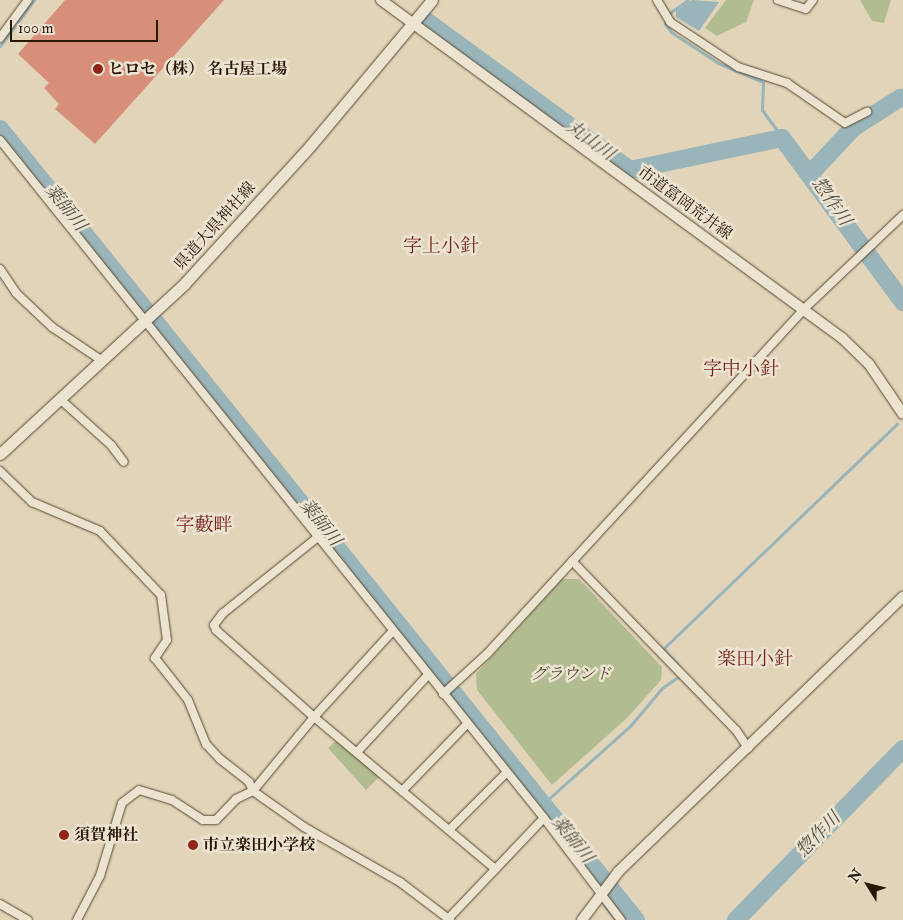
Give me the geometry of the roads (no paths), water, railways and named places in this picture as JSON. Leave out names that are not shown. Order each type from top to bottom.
[{"type":"main road","name":"県道大県神社線","points":[[0,454],[185,283],[310,146],[415,25],[432,0]]},
{"type":"street","points":[[0,38],[28,0]]},
{"type":"street","name":"市道富岡荒井線","points":[[381,0],[804,309],[869,364],[903,414]]},
{"type":"street","points":[[657,0],[664,16],[670,22],[727,61],[787,83],[845,123],[866,112]]},
{"type":"street","points":[[778,0],[806,9],[813,0]]},
{"type":"street","points":[[0,140],[392,632],[445,693],[466,725],[544,818],[600,895],[621,920]]},
{"type":"street","points":[[445,693],[458,682],[572,561],[804,309],[903,215]]},
{"type":"street","points":[[0,268],[16,293],[52,327],[101,360]]},
{"type":"street","points":[[60,399],[111,445],[124,462]]},
{"type":"street","points":[[0,471],[32,502],[100,531],[161,595],[167,640],[155,658],[188,700],[206,744],[248,782],[253,791],[304,827],[400,882],[449,919],[494,868],[544,818]]},
{"type":"street","points":[[318,538],[243,596],[214,625],[314,717],[358,750],[402,791],[494,868]]},
{"type":"street","points":[[572,561],[681,674],[748,748]]},
{"type":"street","points":[[582,920],[619,871],[903,597]]},
{"type":"street","points":[[77,920],[100,876],[122,803],[138,790],[172,800],[210,822],[221,816],[236,798],[253,791],[314,717],[392,632]]},
{"type":"street","points":[[358,750],[428,675]]},
{"type":"street","points":[[402,791],[466,725]]},
{"type":"street","points":[[449,830],[506,773]]},
{"type":"street","points":[[0,904],[28,920]]},
{"type":"water","points":[[692,0],[719,2],[699,31],[676,17],[676,11]]},
{"type":"waterway","points":[[0,46],[34,0]]},
{"type":"waterway","name":"丸山川","points":[[688,0],[671,12],[665,23],[671,32],[718,63],[763,82],[762,110],[782,138]]},
{"type":"waterway","name":"丸山川","points":[[425,20],[630,170],[782,138],[903,302]]},
{"type":"waterway","name":"惣作川","points":[[810,174],[853,128],[900,98]]},
{"type":"waterway","name":"薬師川","points":[[0,129],[636,920]]},
{"type":"waterway","points":[[677,664],[663,649],[897,424]]},
{"type":"waterway","points":[[545,802],[631,725],[662,688],[682,674]]},
{"type":"waterway","name":"惣作川","points":[[736,920],[903,749]]},
{"type":"waterway","points":[[604,905],[616,920]]},
{"type":"place","name":"ヒロセ（株） 名古屋工場","points":[[98,69]]},
{"type":"place","name":"須賀神社","points":[[64,835]]},
{"type":"place","name":"市立楽田小学校","points":[[193,845]]},
{"type":"district","name":"字上小針","points":[[441,247]]},
{"type":"district","name":"字中小針","points":[[741,370]]},
{"type":"district","name":"字藪畔","points":[[204,526]]},
{"type":"district","name":"楽田小針","points":[[755,660]]},
{"type":"park label","name":"グラウンド","points":[[571,674]]}]
